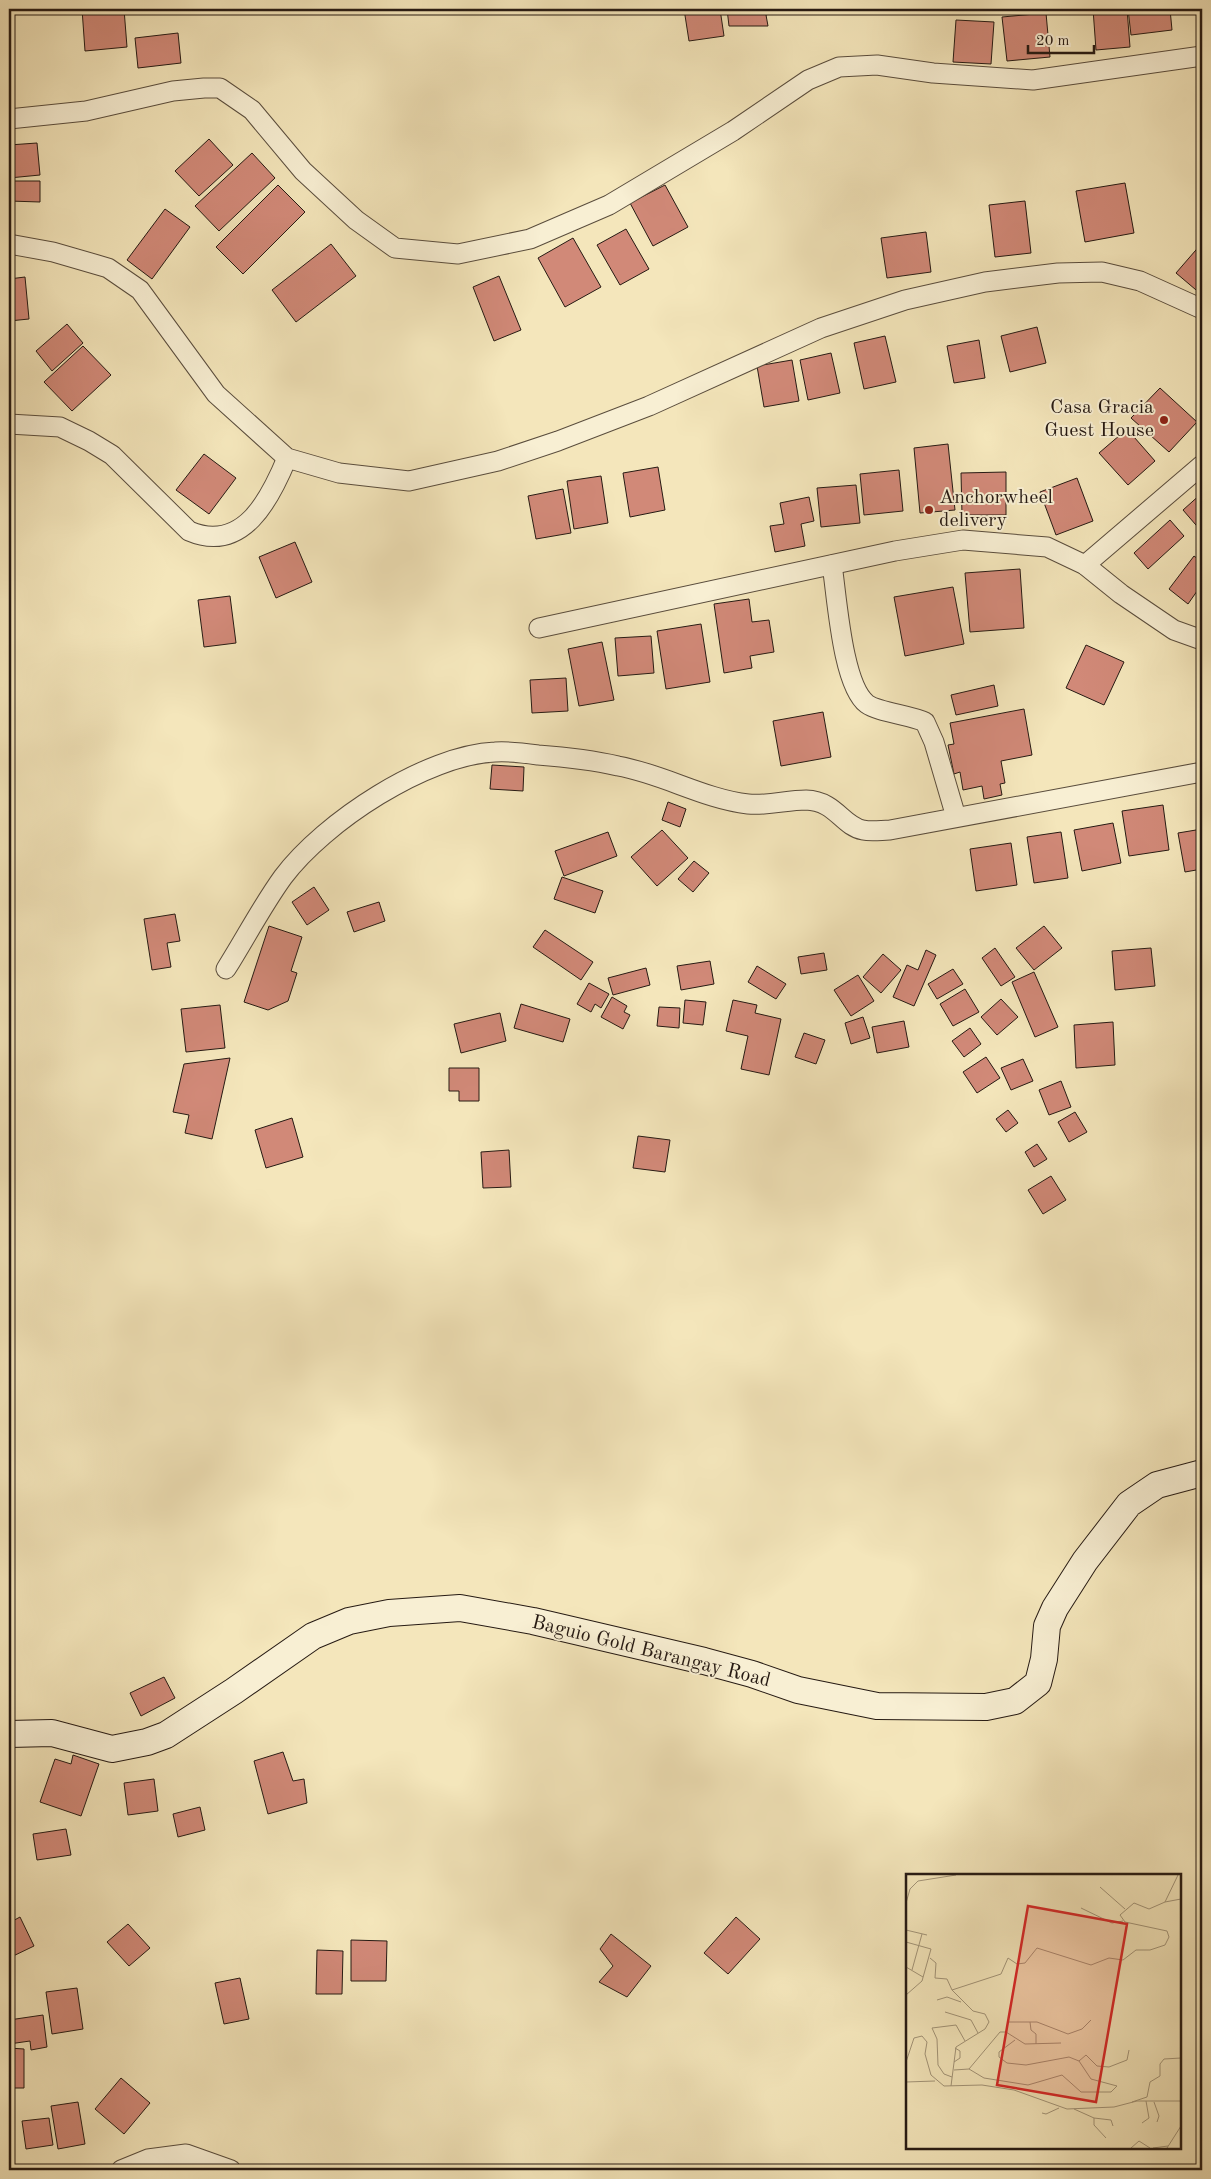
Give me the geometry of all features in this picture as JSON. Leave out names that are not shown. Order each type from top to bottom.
[{"type":"street","points":[[9,119],[86,111],[173,91],[220,88],[252,110],[303,170],[356,220],[395,248],[458,254],[530,239],[609,205],[732,131],[808,80],[839,67],[877,65],[933,73],[1033,80],[1202,56]]},
{"type":"street","points":[[9,244],[54,252],[108,268],[140,290],[216,394],[287,458],[339,473],[409,481],[498,461],[558,441],[649,406],[821,328],[905,300],[985,282],[1058,273],[1102,272],[1140,281],[1202,308]]},
{"type":"street","points":[[9,424],[60,428],[89,441],[112,455],[189,531],[203,537],[216,538],[232,533],[250,520],[272,493],[287,458]]},
{"type":"street","points":[[1085,566],[1202,465]]},
{"type":"street","points":[[539,628],[895,551],[962,540],[1047,547],[1085,566],[1121,594],[1174,630],[1202,640]]},
{"type":"street","points":[[832,565],[847,663],[853,685],[866,704],[925,722],[934,742],[956,816]]},
{"type":"street","points":[[226,970],[284,877],[316,841],[360,808],[415,776],[449,760],[472,754],[497,751],[579,758],[666,778],[722,799],[747,804],[807,800],[825,805],[837,811],[852,826],[863,830],[890,830],[956,816],[1202,772]]},
{"type":"street","name":"Baguio Gold Barangay Road","points":[[9,1734],[52,1734],[112,1749],[147,1742],[166,1735],[313,1636],[349,1621],[389,1613],[460,1608],[533,1622],[704,1661],[752,1674],[798,1690],[877,1706],[986,1707],[1015,1701],[1038,1683],[1044,1659],[1047,1626],[1055,1608],[1085,1561],[1129,1504],[1157,1485],[1202,1473]]},
{"type":"street","points":[[121,2170],[148,2159],[186,2154],[231,2170]]},
{"type":"building","points":[[82,9],[124,9],[127,47],[85,51]]},
{"type":"building","points":[[684,9],[720,9],[724,36],[689,41]]},
{"type":"building","points":[[727,9],[782,10],[766,15],[768,26],[729,26]]},
{"type":"building","points":[[1093,9],[1127,9],[1130,47],[1096,50]]},
{"type":"building","points":[[1128,9],[1170,9],[1172,30],[1131,35]]},
{"type":"building","points":[[1046,13],[1050,57],[1007,61],[1002,17]]},
{"type":"building","points":[[956,20],[994,22],[991,64],[953,62]]},
{"type":"building","points":[[178,33],[181,63],[138,68],[135,38]]},
{"type":"building","points":[[209,139],[233,165],[199,196],[175,171]]},
{"type":"building","points":[[37,143],[40,175],[9,178],[9,145]]},
{"type":"building","points":[[252,153],[275,178],[219,231],[195,206]]},
{"type":"building","points":[[9,181],[40,181],[40,202],[9,201]]},
{"type":"building","points":[[1125,183],[1134,233],[1085,242],[1076,191]]},
{"type":"building","points":[[278,185],[305,212],[243,274],[216,247]]},
{"type":"building","points":[[665,185],[688,227],[653,246],[630,203]]},
{"type":"building","points":[[1025,201],[1031,253],[995,257],[989,205]]},
{"type":"building","points":[[165,209],[190,227],[152,279],[127,260]]},
{"type":"building","points":[[626,229],[649,269],[620,285],[597,245]]},
{"type":"building","points":[[926,232],[931,272],[887,278],[881,238]]},
{"type":"building","points":[[573,238],[601,287],[565,307],[538,258]]},
{"type":"building","points":[[1202,243],[1202,295],[1176,273]]},
{"type":"building","points":[[331,244],[356,276],[296,322],[272,290]]},
{"type":"building","points":[[499,276],[521,330],[494,341],[473,287]]},
{"type":"building","points":[[25,277],[29,319],[9,321],[9,279]]},
{"type":"building","points":[[67,324],[83,343],[52,371],[36,351]]},
{"type":"building","points":[[1037,327],[1046,363],[1010,372],[1001,336]]},
{"type":"building","points":[[885,336],[896,382],[864,389],[854,343]]},
{"type":"building","points":[[979,340],[985,378],[954,383],[947,346]]},
{"type":"building","points":[[83,346],[111,375],[72,411],[44,382]]},
{"type":"building","points":[[831,353],[840,393],[808,400],[800,360]]},
{"type":"building","points":[[792,360],[799,401],[764,407],[757,366]]},
{"type":"building","name":"Casa Gracia Guest House","points":[[1160,388],[1197,422],[1169,452],[1131,418]]},
{"type":"building","points":[[1127,429],[1155,461],[1128,485],[1099,453]]},
{"type":"building","points":[[948,444],[955,510],[920,513],[914,448]]},
{"type":"building","points":[[204,454],[236,478],[209,514],[176,490]]},
{"type":"building","points":[[658,467],[665,510],[630,517],[623,473]]},
{"type":"building","points":[[899,470],[903,511],[864,515],[860,474]]},
{"type":"building","points":[[1006,472],[1006,515],[962,515],[961,473]]},
{"type":"building","points":[[601,476],[608,523],[574,529],[567,481]]},
{"type":"building","points":[[1077,478],[1093,521],[1056,535],[1040,492]]},
{"type":"building","points":[[856,485],[860,523],[821,527],[817,488]]},
{"type":"building","points":[[563,489],[571,533],[536,539],[528,496]]},
{"type":"building","points":[[1202,493],[1202,532],[1183,510]]},
{"type":"building","points":[[809,497],[814,521],[801,524],[805,546],[775,552],[770,526],[784,524],[780,503]]},
{"type":"building","points":[[1170,520],[1184,536],[1148,569],[1134,553]]},
{"type":"building","points":[[295,542],[312,582],[276,598],[259,557]]},
{"type":"building","points":[[1194,556],[1202,562],[1202,584],[1188,604],[1169,589]]},
{"type":"building","points":[[1020,569],[1024,628],[970,632],[965,573]]},
{"type":"building","points":[[953,587],[964,644],[905,656],[894,597]]},
{"type":"building","points":[[230,596],[236,643],[204,647],[198,600]]},
{"type":"building","points":[[749,599],[752,622],[769,620],[774,652],[750,656],[752,668],[724,673],[714,604]]},
{"type":"building","points":[[701,624],[710,682],[666,689],[657,631]]},
{"type":"building","points":[[651,636],[654,673],[618,676],[615,638]]},
{"type":"building","points":[[602,642],[614,700],[579,706],[568,649]]},
{"type":"building","points":[[1086,645],[1124,662],[1104,705],[1066,688]]},
{"type":"building","points":[[566,678],[568,711],[532,713],[530,680]]},
{"type":"building","points":[[994,685],[998,706],[956,715],[951,695]]},
{"type":"building","points":[[1024,709],[1032,755],[1001,761],[1005,783],[1000,784],[1002,795],[984,799],[982,786],[963,790],[960,772],[954,774],[948,745],[954,744],[950,723]]},
{"type":"building","points":[[823,712],[831,757],[781,766],[773,721]]},
{"type":"building","points":[[492,765],[524,767],[523,791],[490,789]]},
{"type":"building","points":[[668,802],[686,809],[680,827],[662,820]]},
{"type":"building","points":[[1163,805],[1169,850],[1129,856],[1122,811]]},
{"type":"building","points":[[1113,823],[1121,863],[1082,871],[1074,830]]},
{"type":"building","points":[[1202,829],[1202,869],[1185,872],[1178,833]]},
{"type":"building","points":[[662,830],[688,858],[657,886],[631,857]]},
{"type":"building","points":[[608,832],[617,856],[564,876],[555,851]]},
{"type":"building","points":[[1061,832],[1068,878],[1034,883],[1027,837]]},
{"type":"building","points":[[1011,843],[1017,885],[976,891],[970,849]]},
{"type":"building","points":[[694,861],[709,873],[693,892],[678,879]]},
{"type":"building","points":[[562,877],[603,891],[595,913],[554,899]]},
{"type":"building","points":[[314,887],[329,910],[307,925],[292,902]]},
{"type":"building","points":[[379,902],[385,921],[354,932],[347,912]]},
{"type":"building","points":[[175,914],[180,941],[167,943],[171,967],[152,970],[144,919]]},
{"type":"building","points":[[269,926],[302,937],[291,971],[297,973],[288,1001],[268,1010],[244,1002]]},
{"type":"building","points":[[1044,926],[1062,948],[1034,970],[1016,948]]},
{"type":"building","points":[[545,930],[593,962],[581,980],[533,947]]},
{"type":"building","points":[[995,948],[1015,977],[1001,986],[982,958]]},
{"type":"building","points":[[1151,948],[1155,986],[1115,990],[1112,951]]},
{"type":"building","points":[[926,950],[936,955],[914,1006],[893,997],[907,965],[918,970]]},
{"type":"building","points":[[824,953],[827,970],[801,974],[798,957]]},
{"type":"building","points":[[883,954],[901,970],[881,993],[863,977]]},
{"type":"building","points":[[710,961],[714,984],[681,990],[677,966]]},
{"type":"building","points":[[757,966],[786,984],[776,999],[748,982]]},
{"type":"building","points":[[646,968],[650,985],[613,995],[608,978]]},
{"type":"building","points":[[953,969],[963,984],[937,999],[928,984]]},
{"type":"building","points":[[1034,972],[1058,1027],[1035,1037],[1012,982]]},
{"type":"building","points":[[858,975],[874,1001],[851,1016],[834,990]]},
{"type":"building","points":[[589,983],[609,994],[601,1008],[595,1004],[591,1012],[577,1004]]},
{"type":"building","points":[[965,989],[979,1012],[953,1026],[940,1004]]},
{"type":"building","points":[[612,997],[627,1006],[624,1012],[630,1015],[623,1029],[601,1017]]},
{"type":"building","points":[[1001,999],[1018,1017],[997,1035],[981,1017]]},
{"type":"building","points":[[685,1000],[706,1002],[703,1025],[683,1023]]},
{"type":"building","points":[[733,1000],[757,1005],[755,1013],[781,1019],[769,1075],[741,1069],[748,1036],[726,1031]]},
{"type":"building","points":[[521,1004],[570,1019],[563,1042],[514,1028]]},
{"type":"building","points":[[220,1005],[225,1048],[186,1052],[181,1009]]},
{"type":"building","points":[[659,1007],[680,1008],[679,1028],[657,1026]]},
{"type":"building","points":[[500,1013],[506,1041],[461,1053],[454,1024]]},
{"type":"building","points":[[863,1017],[870,1038],[851,1044],[845,1023]]},
{"type":"building","points":[[904,1021],[909,1047],[877,1053],[872,1027]]},
{"type":"building","points":[[1113,1022],[1115,1065],[1076,1068],[1074,1025]]},
{"type":"building","points":[[970,1028],[981,1044],[964,1057],[952,1041]]},
{"type":"building","points":[[804,1033],[825,1040],[816,1064],[795,1057]]},
{"type":"building","points":[[986,1057],[1000,1078],[977,1093],[963,1072]]},
{"type":"building","points":[[230,1058],[212,1139],[185,1133],[189,1115],[173,1112],[184,1064]]},
{"type":"building","points":[[1023,1059],[1033,1081],[1011,1090],[1001,1068]]},
{"type":"building","points":[[449,1068],[479,1068],[479,1101],[459,1101],[459,1091],[449,1091]]},
{"type":"building","points":[[1061,1081],[1071,1107],[1049,1115],[1039,1090]]},
{"type":"building","points":[[1008,1110],[1018,1123],[1006,1132],[996,1119]]},
{"type":"building","points":[[1075,1112],[1087,1132],[1069,1142],[1058,1122]]},
{"type":"building","points":[[292,1118],[303,1157],[266,1168],[255,1130]]},
{"type":"building","points":[[638,1136],[670,1140],[665,1172],[633,1168]]},
{"type":"building","points":[[1037,1144],[1047,1159],[1034,1167],[1025,1152]]},
{"type":"building","points":[[509,1150],[511,1187],[483,1188],[481,1152]]},
{"type":"building","points":[[1051,1176],[1066,1200],[1043,1214],[1028,1190]]},
{"type":"building","points":[[9,1661],[13,1661],[11,1690],[9,1690]]},
{"type":"building","points":[[164,1677],[175,1698],[141,1716],[130,1693]]},
{"type":"building","points":[[283,1752],[293,1781],[304,1779],[307,1803],[268,1814],[254,1761]]},
{"type":"building","points":[[73,1755],[99,1764],[81,1816],[40,1802],[55,1759],[71,1764]]},
{"type":"building","points":[[154,1779],[158,1811],[128,1815],[124,1783]]},
{"type":"building","points":[[200,1807],[205,1830],[178,1837],[173,1814]]},
{"type":"building","points":[[66,1829],[71,1855],[37,1860],[33,1834]]},
{"type":"building","points":[[20,1917],[34,1946],[9,1958],[9,1923]]},
{"type":"building","points":[[736,1917],[760,1939],[728,1974],[704,1953]]},
{"type":"building","points":[[128,1924],[150,1948],[129,1966],[107,1942]]},
{"type":"building","points":[[611,1934],[651,1966],[627,1997],[599,1982],[613,1966],[600,1949]]},
{"type":"building","points":[[351,1940],[387,1941],[386,1981],[351,1981]]},
{"type":"building","points":[[317,1950],[343,1951],[342,1994],[316,1994]]},
{"type":"building","points":[[240,1978],[249,2019],[224,2024],[215,1983]]},
{"type":"building","points":[[77,1988],[83,2029],[52,2034],[46,1992]]},
{"type":"building","points":[[43,2015],[47,2047],[31,2050],[30,2041],[9,2044],[9,2020]]},
{"type":"building","points":[[9,2048],[24,2049],[24,2088],[9,2088]]},
{"type":"building","points":[[121,2078],[150,2103],[124,2134],[95,2109]]},
{"type":"building","points":[[78,2102],[85,2144],[58,2149],[51,2106]]},
{"type":"building","points":[[49,2118],[53,2145],[26,2149],[22,2121]]},
{"type":"place","name":"Casa Gracia Guest House","points":[[1164,420]]},
{"type":"place","name":"Anchorwheel delivery","points":[[929,510]]}]
